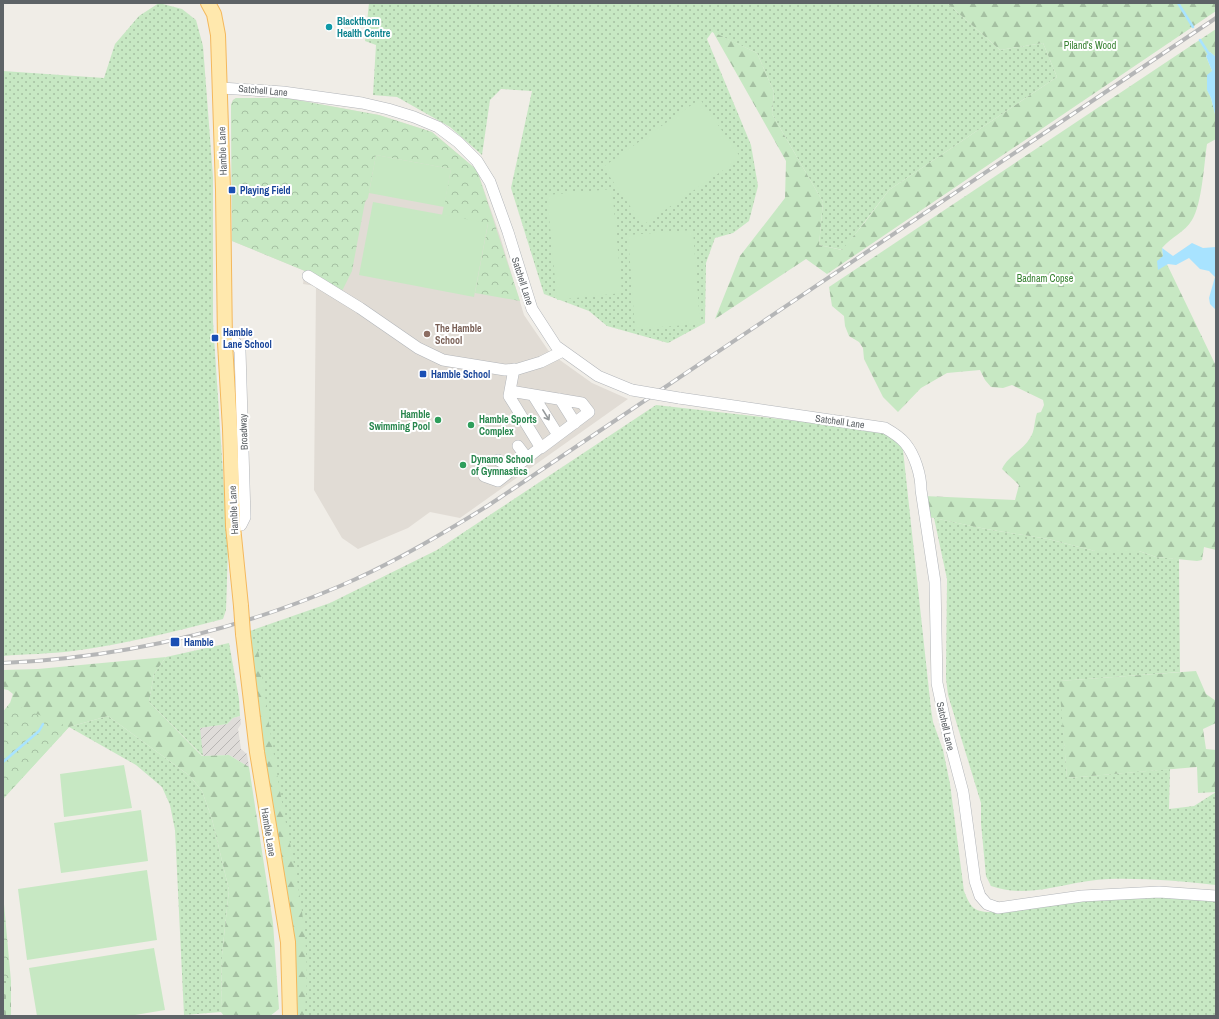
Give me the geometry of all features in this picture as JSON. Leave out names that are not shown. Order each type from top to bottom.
[{"type":"main road","name":"Hamble Lane","points":[[208,3],[214,14],[218,35],[221,88],[224,343],[230,429],[234,526],[243,634],[257,752],[288,942],[290,1016]]},
{"type":"street","name":"Satchell Lane","points":[[221,88],[283,92],[362,103],[414,117],[438,127],[458,142],[477,161],[490,182],[508,232],[532,309],[556,346],[598,376],[632,390],[885,428],[904,442],[911,451],[921,480],[921,490],[935,582],[937,683],[948,735],[963,792],[975,880],[980,896],[987,904],[998,908],[1082,896],[1159,892],[1216,896]]},
{"type":"street","points":[[308,276],[360,308],[418,348],[443,360],[505,370],[541,362],[563,351]]},
{"type":"street","points":[[514,369],[509,396],[541,447]]},
{"type":"street","points":[[484,476],[498,481],[589,412],[582,403],[510,391]]},
{"type":"street","points":[[533,395],[558,435]]},
{"type":"street","points":[[560,399],[575,423]]},
{"type":"street","points":[[518,446],[527,458]]},
{"type":"street","points":[[498,460],[513,469]]},
{"type":"shaded area","name":"The Hamble School","points":[[236,98],[286,98],[379,115],[432,132],[477,170],[500,236],[524,315],[550,353],[592,383],[628,399],[460,518],[430,512],[408,528],[358,549],[342,538],[314,490],[316,286],[303,284],[305,271],[232,241],[231,105],[233,100]]},
{"type":"shaded area","points":[[240,716],[241,724],[238,729],[241,749],[247,754],[249,767],[229,755],[203,756],[199,728],[227,724],[233,718]]},
{"type":"green space","points":[[159,3],[182,9],[196,20],[203,46],[213,177],[213,322],[228,549],[226,610],[223,619],[130,641],[73,651],[3,656],[3,71],[104,78],[115,44],[139,16]]},
{"type":"green space","points":[[369,3],[947,3],[1000,50],[1043,43],[1057,77],[889,190],[843,250],[819,245],[823,202],[772,114],[774,92],[757,53],[712,32],[707,39],[751,145],[758,186],[749,221],[733,233],[715,238],[706,263],[705,323],[668,343],[607,326],[589,311],[544,294],[511,188],[532,91],[501,89],[490,100],[482,155],[450,127],[397,97],[373,95],[376,45],[365,41]]},
{"type":"green space","name":"Piland's Wood","points":[[947,3],[1216,3],[1216,11],[827,274],[806,259],[715,319],[740,256],[785,198],[786,161],[713,32],[757,53],[774,92],[772,114],[823,202],[819,245],[842,250],[889,190],[1057,77],[1043,43],[1000,50]]},
{"type":"green space","name":"Badnam Copse","points":[[1216,29],[1216,57],[1210,52],[1206,56],[1212,71],[1207,89],[1216,115],[1216,139],[1207,144],[1200,194],[1192,220],[1186,228],[1162,248],[1163,256],[1216,366],[1216,550],[1204,547],[1202,560],[1197,561],[1156,557],[1139,551],[1095,551],[1048,539],[986,529],[924,516],[924,496],[1015,500],[1019,485],[1002,469],[1008,460],[1024,446],[1032,435],[1037,413],[1041,412],[1044,405],[1043,400],[1012,385],[1003,388],[991,387],[985,380],[980,370],[947,373],[921,388],[898,412],[883,397],[864,359],[863,348],[859,342],[849,336],[845,326],[844,316],[832,306],[829,287]]},
{"type":"green space","points":[[236,98],[286,98],[379,115],[432,132],[477,170],[520,301],[475,293],[488,224],[442,215],[451,169],[376,155],[368,198],[365,202],[352,271],[342,291],[305,271],[232,241],[231,105],[233,100]]},
{"type":"green space","points":[[700,99],[741,158],[643,225],[603,167]]},
{"type":"green space","points":[[376,155],[451,169],[444,207],[369,193]]},
{"type":"green space","points":[[612,189],[622,293],[557,300],[547,195]]},
{"type":"green space","points":[[373,202],[488,223],[474,297],[359,275]]},
{"type":"green space","points":[[693,230],[700,324],[635,329],[628,235]]},
{"type":"green space","points":[[656,405],[884,431],[897,440],[903,450],[933,722],[943,750],[950,784],[964,891],[968,901],[973,907],[980,911],[990,912],[1081,899],[1161,896],[1216,900],[1216,1016],[296,1016],[257,707],[250,631],[330,603],[437,550]]},
{"type":"green space","points":[[934,518],[986,529],[1048,539],[1095,551],[1139,551],[1156,557],[1179,559],[1180,672],[1060,681],[1067,778],[1170,769],[1169,809],[1194,806],[1216,792],[1216,885],[1162,880],[1109,879],[1021,891],[1006,890],[991,886],[986,876],[981,823],[981,803],[948,695],[946,678],[947,579]]},
{"type":"green space","points":[[229,643],[239,699],[240,716],[233,718],[227,724],[200,728],[203,756],[149,702],[154,674],[166,657]]},
{"type":"green space","points":[[255,644],[257,647],[259,655],[282,802],[302,909],[307,962],[304,1016],[296,1016],[250,646]]},
{"type":"green space","points":[[166,657],[154,674],[149,702],[202,756],[229,755],[249,767],[273,923],[279,1009],[270,1016],[224,1016],[221,1012],[222,955],[229,890],[212,819],[202,791],[190,776],[108,716],[69,727],[3,799],[3,712],[10,703],[13,694],[8,690],[3,689],[3,670],[38,669]]},
{"type":"green space","points":[[1196,671],[1206,694],[1216,701],[1216,723],[1203,729],[1206,749],[1216,750],[1216,792],[1198,793],[1197,767],[1067,778],[1059,681]]},
{"type":"green space","points":[[10,703],[69,727],[3,799],[3,712]]},
{"type":"green space","points":[[108,716],[190,776],[202,791],[212,819],[229,890],[222,955],[221,1012],[184,1015],[175,830],[170,805],[162,787],[136,765],[69,727]]},
{"type":"green space","points":[[124,765],[132,808],[64,817],[60,774]]},
{"type":"green space","points":[[141,810],[148,861],[61,873],[54,823]]},
{"type":"green space","points":[[147,870],[157,940],[27,960],[18,889]]},
{"type":"green space","points":[[3,893],[11,981],[3,981]]},
{"type":"green space","points":[[154,948],[165,1010],[129,1016],[37,1016],[29,968]]},
{"type":"green space","points":[[3,981],[11,981],[11,1016],[3,1016]]},
{"type":"water","points":[[1210,52],[1216,57],[1216,115],[1207,90],[1207,75],[1212,71],[1206,56]]},
{"type":"water","points":[[1192,243],[1203,248],[1216,247],[1216,310],[1210,304],[1209,298],[1215,277],[1209,271],[1200,269],[1189,258],[1176,265],[1168,264],[1158,270],[1157,261],[1163,256],[1162,248],[1173,256]]},
{"type":"waterway","points":[[1178,3],[1193,27]]},
{"type":"waterway","points":[[1200,40],[1209,54]]},
{"type":"waterway","points":[[3,762],[39,731],[43,724]]},
{"type":"railway","points":[[3,663],[90,655],[175,640],[217,629],[300,602],[340,586],[397,559],[489,505],[1216,18]]},
{"type":"place","name":"Blackthorn Health Centre","points":[[329,27]]},
{"type":"place","name":"Playing Field","points":[[232,190]]},
{"type":"place","name":"The Hamble School","points":[[427,334]]},
{"type":"place","name":"Hamble Lane School","points":[[215,338]]},
{"type":"place","name":"Hamble School","points":[[423,374]]},
{"type":"place","name":"Hamble Swimming Pool","points":[[438,420]]},
{"type":"place","name":"Hamble Sports Complex","points":[[471,425]]},
{"type":"place","name":"Dynamo School of Gymnastics","points":[[463,465]]},
{"type":"place","name":"Hamble","points":[[175,642]]}]
